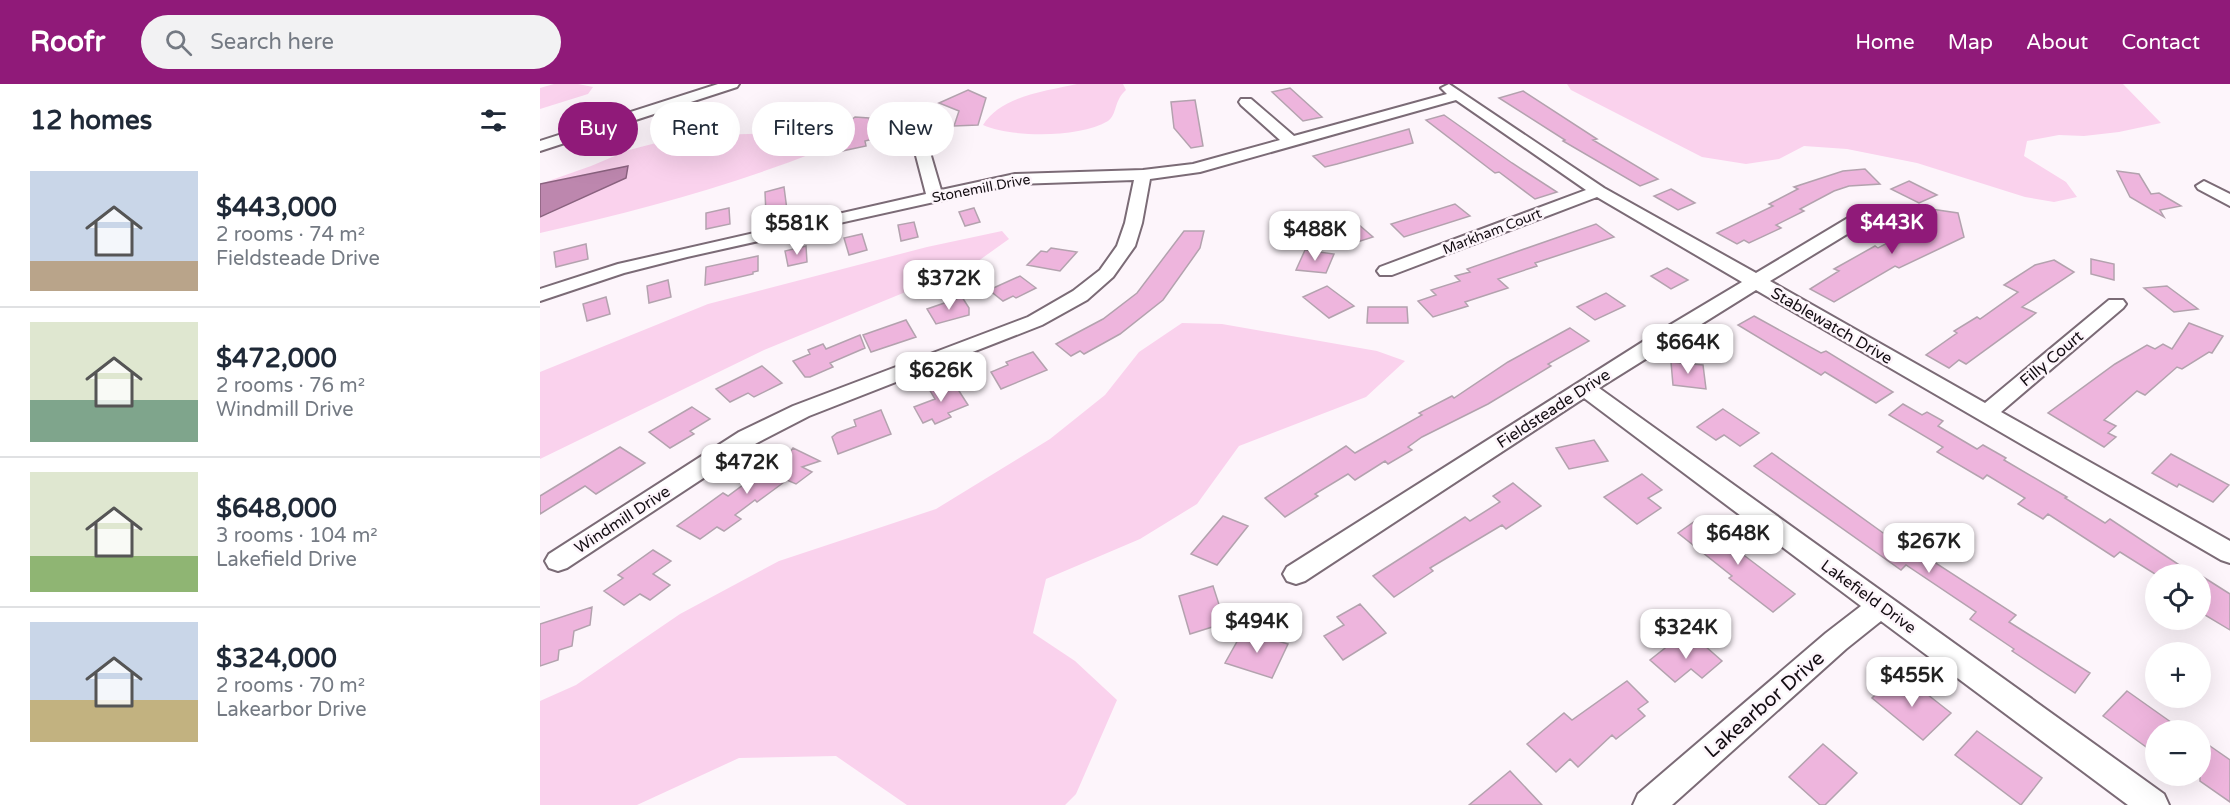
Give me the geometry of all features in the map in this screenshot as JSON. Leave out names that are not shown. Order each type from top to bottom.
[{"type":"street","points":[[540,146],[732,84]]},
{"type":"street","name":"Stonemill Drive","points":[[540,295],[618,269],[687,252],[1014,179],[1143,175],[1194,168],[1290,141],[1451,90]]},
{"type":"street","name":"Stablewatch Drive","points":[[1451,90],[1598,191],[2230,553]]},
{"type":"street","points":[[1246,102],[1290,141]]},
{"type":"street","points":[[924,156],[935,197]]},
{"type":"street","name":"Windmill Drive","points":[[558,561],[747,438],[801,411],[1035,321],[1090,289],[1113,268],[1124,249],[1132,230],[1143,175]]},
{"type":"street","points":[[2204,186],[2230,201]]},
{"type":"street","name":"Markham Court","points":[[1386,271],[1598,191]]},
{"type":"street","name":"Fieldsteade Drive","points":[[1296,574],[1584,388],[1874,210]]},
{"type":"street","name":"Filly Court","points":[[1986,413],[2116,304]]},
{"type":"street","name":"Lakefield Drive","points":[[1584,388],[2153,805]]},
{"type":"street","name":"Lakearbor Drive","points":[[1649,805],[1836,641],[1882,605]]},
{"type":"shaded area","points":[[554,84],[578,84],[593,87],[588,94],[540,109],[540,88]]},
{"type":"shaded area","points":[[1077,84],[1123,84],[1126,90],[1119,98],[1113,115],[1108,121],[1080,131],[1028,134],[983,125],[991,115],[1012,101],[1038,92]]},
{"type":"shaded area","points":[[1567,84],[2123,84],[2161,123],[2119,132],[2084,136],[2059,135],[2027,141],[2024,156],[2066,182],[2077,197],[2054,202],[2025,197],[1917,163],[1847,149],[1804,146],[1779,159],[1746,164],[1702,157],[1571,90]]},
{"type":"shaded area","points":[[740,134],[752,134],[752,156],[806,156],[680,198],[540,233],[540,217],[549,214],[628,167],[540,184],[615,156],[638,156],[638,148],[650,145],[650,156],[740,156]]},
{"type":"shaded area","points":[[628,166],[626,178],[540,217],[540,184]]},
{"type":"shaded area","points":[[1002,231],[1009,239],[974,264],[764,350],[540,459],[540,372],[708,304],[927,247]]},
{"type":"shaded area","points":[[1182,323],[1222,324],[1377,351],[1405,361],[1366,397],[1239,446],[1197,504],[1140,539],[1046,579],[1033,633],[1075,661],[1117,700],[1076,794],[1065,805],[907,805],[836,756],[739,758],[637,805],[540,805],[540,701],[576,685],[680,614],[779,561],[936,509],[1050,439],[1105,395],[1139,352]]},
{"type":"building","points":[[1290,88],[1322,117],[1303,121],[1272,92]]},
{"type":"building","points":[[968,90],[986,98],[978,125],[954,126],[959,111],[954,109],[954,102],[941,102]]},
{"type":"building","points":[[1523,91],[1597,139],[1593,140],[1658,179],[1640,186],[1563,141],[1565,140],[1499,98]]},
{"type":"building","points":[[1195,100],[1203,146],[1191,148],[1174,128],[1171,102]]},
{"type":"building","points":[[1444,115],[1557,192],[1535,199],[1499,172],[1495,173],[1426,120]]},
{"type":"building","points":[[855,117],[867,118],[866,146],[855,148]]},
{"type":"building","points":[[1409,129],[1413,143],[1325,167],[1313,156]]},
{"type":"building","points":[[1865,169],[1880,184],[1849,186],[1834,191],[1800,209],[1804,211],[1776,225],[1781,228],[1749,243],[1744,240],[1737,244],[1717,233],[1773,206],[1769,204],[1798,189],[1794,187],[1843,171]]},
{"type":"building","points":[[2117,171],[2139,174],[2151,194],[2159,193],[2181,206],[2160,210],[2164,217],[2130,197]]},
{"type":"building","points":[[1909,181],[1937,195],[1919,203],[1891,189]]},
{"type":"building","points":[[784,187],[787,210],[766,215],[765,192]]},
{"type":"building","points":[[1671,189],[1695,203],[1678,210],[1654,196]]},
{"type":"building","points":[[1455,204],[1470,216],[1404,237],[1391,224]]},
{"type":"building","points":[[729,208],[730,224],[706,229],[706,213]]},
{"type":"building","points":[[974,208],[980,222],[965,226],[959,212]]},
{"type":"building","points":[[1924,208],[1958,213],[1964,237],[1899,268],[1895,266],[1834,302],[1810,289],[1839,271],[1834,269],[1875,246],[1878,248],[1891,241],[1897,244],[1928,230]]},
{"type":"building","points":[[914,222],[918,237],[901,241],[898,225]]},
{"type":"building","points":[[1358,224],[1373,237],[1345,246],[1331,232]]},
{"type":"building","points":[[1596,224],[1614,237],[1535,263],[1537,266],[1498,279],[1508,288],[1465,302],[1468,306],[1433,317],[1418,301],[1436,295],[1431,290],[1460,281],[1455,276],[1470,272],[1467,269]]},
{"type":"building","points":[[1184,231],[1204,231],[1200,248],[1163,300],[1120,334],[1084,354],[1080,351],[1071,356],[1056,344],[1103,319],[1137,293]]},
{"type":"building","points":[[862,234],[867,250],[849,255],[844,238]]},
{"type":"building","points":[[586,244],[588,259],[556,267],[554,252]]},
{"type":"building","points":[[806,246],[807,262],[788,266],[785,251]]},
{"type":"building","points":[[1051,248],[1077,252],[1060,271],[1027,265],[1041,251],[1047,252]]},
{"type":"building","points":[[1305,250],[1334,254],[1326,273],[1296,270]]},
{"type":"building","points":[[758,256],[758,271],[753,274],[705,285],[706,267]]},
{"type":"building","points":[[2091,259],[2114,264],[2114,280],[2091,274]]},
{"type":"building","points":[[2054,260],[2074,272],[2022,307],[2036,313],[1966,364],[1959,360],[1949,368],[1926,355],[1957,333],[1954,331],[1977,317],[1980,319],[2018,292],[2004,285],[2035,265]]},
{"type":"building","points":[[1667,268],[1688,280],[1671,289],[1651,276]]},
{"type":"building","points":[[1020,276],[1036,288],[1016,298],[1013,296],[1003,301],[989,290]]},
{"type":"building","points":[[668,280],[671,297],[649,303],[647,286]]},
{"type":"building","points":[[1327,286],[1354,306],[1329,318],[1303,297]]},
{"type":"building","points":[[2167,286],[2198,309],[2174,312],[2144,288]]},
{"type":"building","points":[[1606,293],[1625,306],[1595,320],[1577,307]]},
{"type":"building","points":[[606,297],[610,314],[587,321],[583,304]]},
{"type":"building","points":[[962,297],[969,308],[969,315],[936,324],[927,309]]},
{"type":"building","points":[[1368,307],[1407,307],[1408,323],[1367,323]]},
{"type":"building","points":[[1754,316],[1821,353],[1826,351],[1893,392],[1876,403],[1825,372],[1821,375],[1738,325]]},
{"type":"building","points":[[906,320],[916,337],[871,352],[863,335]]},
{"type":"building","points":[[2189,323],[2223,336],[2212,353],[2209,352],[2182,369],[2177,367],[2145,395],[2137,391],[2104,420],[2116,426],[2108,433],[2116,437],[2104,447],[2048,413],[2115,364],[2147,345],[2155,349],[2163,344],[2172,349]]},
{"type":"building","points":[[1570,328],[1589,341],[1548,364],[1551,366],[1488,404],[1422,437],[1408,447],[1412,450],[1388,464],[1385,461],[1355,480],[1348,474],[1315,494],[1318,496],[1285,517],[1265,498],[1346,446],[1355,453],[1422,415],[1419,413],[1452,396],[1454,398],[1508,362]]},
{"type":"building","points":[[860,335],[865,348],[830,363],[833,367],[810,377],[805,377],[793,361],[810,354],[808,350],[823,344],[826,349]]},
{"type":"building","points":[[1033,352],[1047,370],[1001,389],[991,372],[1008,365],[1006,362]]},
{"type":"building","points":[[1671,362],[1703,365],[1706,389],[1673,385]]},
{"type":"building","points":[[762,366],[782,383],[754,397],[748,393],[730,402],[716,389]]},
{"type":"building","points":[[952,380],[968,405],[948,413],[951,417],[935,424],[932,419],[923,423],[914,407],[935,399],[929,389]]},
{"type":"building","points":[[1903,404],[1922,415],[1927,412],[1943,421],[1938,426],[1977,449],[1983,445],[2006,458],[2004,460],[2067,497],[2065,498],[2105,523],[2110,519],[2178,564],[2145,564],[2145,568],[2120,552],[2114,557],[2048,514],[2043,519],[2018,504],[2025,498],[1987,475],[1983,479],[1937,452],[1943,447],[1889,415]]},
{"type":"building","points":[[692,407],[710,419],[690,431],[694,434],[670,448],[649,432]]},
{"type":"building","points":[[1723,409],[1759,433],[1740,446],[1724,435],[1716,440],[1697,427]]},
{"type":"building","points":[[881,410],[891,434],[838,454],[832,437],[856,426],[854,420]]},
{"type":"building","points":[[1594,440],[1608,461],[1569,469],[1556,448]]},
{"type":"building","points":[[620,447],[645,463],[596,494],[585,486],[540,514],[540,496]]},
{"type":"building","points":[[793,448],[820,461],[802,467],[812,472],[796,484],[787,480],[757,502],[755,500],[735,515],[741,519],[724,531],[717,527],[700,539],[677,526],[723,493],[728,496],[774,462],[779,466]]},
{"type":"building","points":[[1772,453],[1886,535],[1888,532],[2016,615],[2009,622],[2090,673],[2075,693],[2012,651],[2014,649],[1970,619],[1976,612],[1906,565],[1901,570],[1754,466]]},
{"type":"building","points":[[2171,454],[2229,485],[2213,502],[2179,484],[2177,487],[2152,473]]},
{"type":"building","points":[[1642,474],[1662,490],[1648,498],[1661,508],[1637,524],[1604,497]]},
{"type":"building","points":[[1513,483],[1541,506],[1506,529],[1502,525],[1430,568],[1433,571],[1394,597],[1373,576],[1465,517],[1470,521],[1500,502],[1493,496]]},
{"type":"building","points":[[1223,516],[1248,526],[1217,565],[1191,554]]},
{"type":"building","points":[[1698,519],[1795,594],[1773,612],[1729,578],[1732,576],[1678,533]]},
{"type":"building","points":[[653,550],[671,561],[653,574],[670,585],[650,600],[640,594],[624,605],[604,591],[623,578],[618,575]]},
{"type":"building","points":[[2211,582],[2230,594],[2230,630],[2211,619]]},
{"type":"building","points":[[1213,586],[1225,623],[1190,634],[1179,596]]},
{"type":"building","points":[[1360,604],[1386,633],[1343,660],[1324,636],[1344,625],[1337,617]]},
{"type":"building","points":[[592,607],[590,625],[574,631],[572,646],[559,650],[558,660],[540,666],[540,624]]},
{"type":"building","points":[[1243,631],[1288,644],[1272,678],[1225,663]]},
{"type":"building","points":[[1696,638],[1722,661],[1702,678],[1691,669],[1675,682],[1650,660],[1674,641],[1683,649]]},
{"type":"building","points":[[1894,677],[1918,696],[1923,691],[1951,713],[1923,740],[1872,698]]},
{"type":"building","points":[[1627,681],[1648,702],[1638,709],[1645,716],[1616,739],[1612,735],[1578,767],[1570,759],[1556,772],[1527,744],[1564,713],[1572,720]]},
{"type":"building","points":[[2127,691],[2145,704],[2145,708],[2151,708],[2168,720],[2145,720],[2145,746],[2103,716]]},
{"type":"building","points":[[1977,731],[2042,778],[2021,805],[1955,755]]},
{"type":"building","points":[[1823,744],[1857,773],[1825,805],[1820,805],[1789,777]]},
{"type":"building","points":[[2211,747],[2230,760],[2230,802],[2207,786],[2211,786]]},
{"type":"building","points":[[1510,771],[1542,805],[1469,805]]}]
